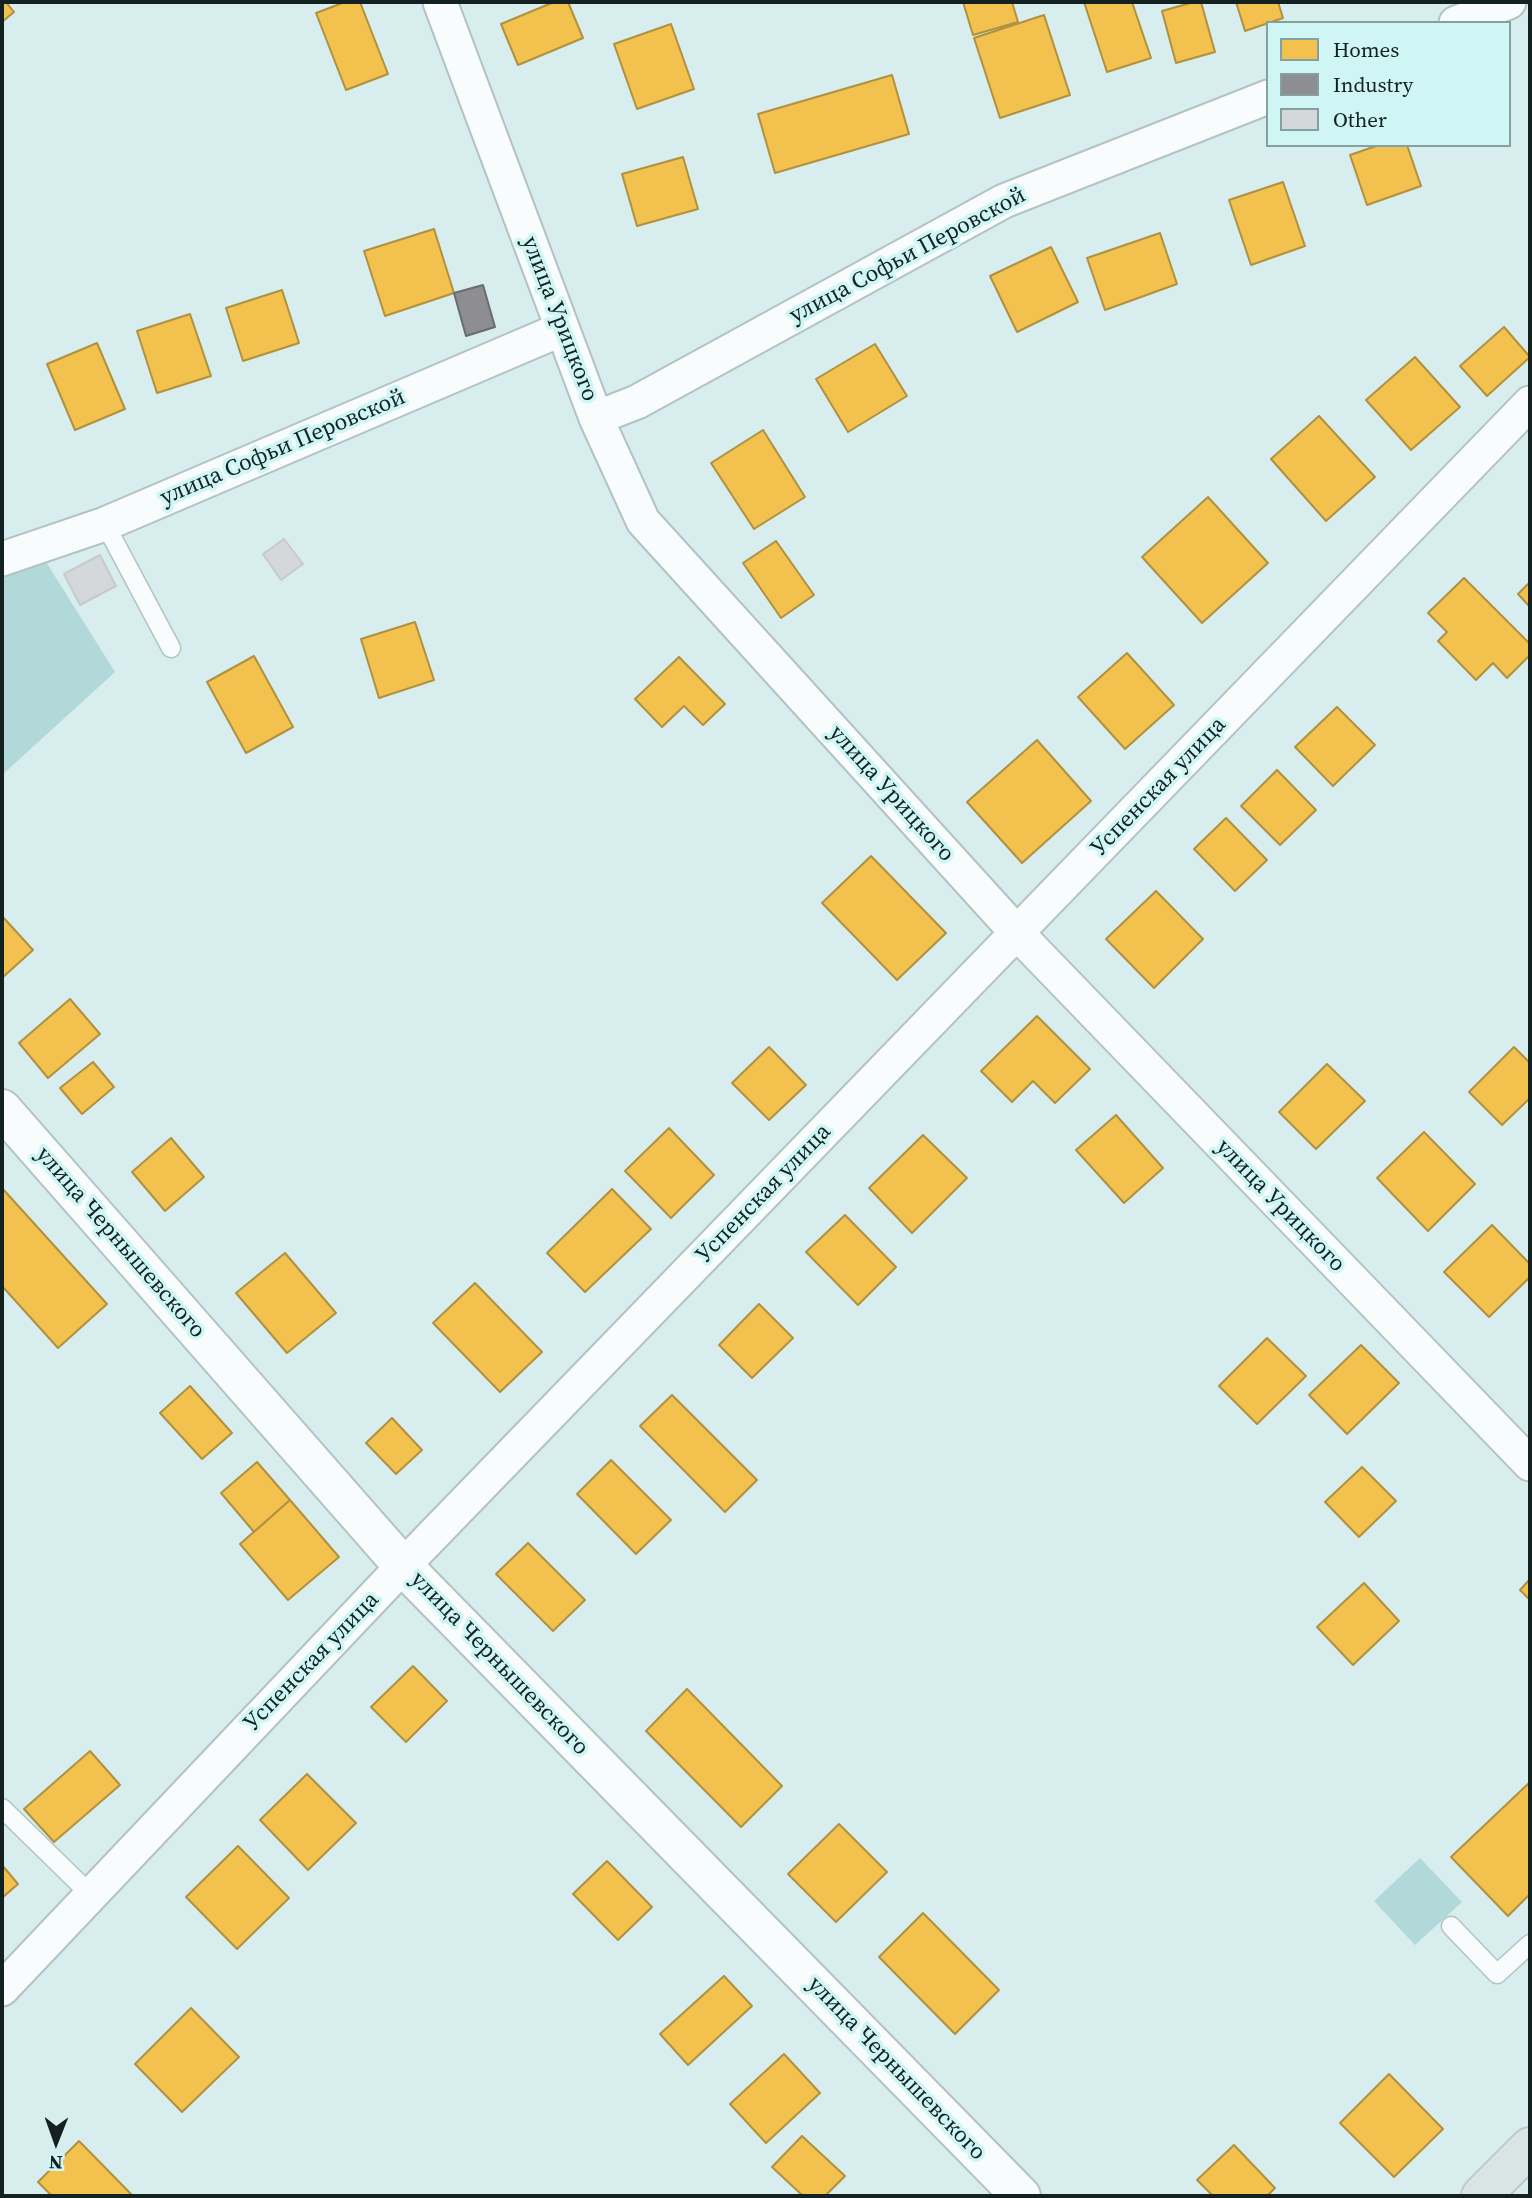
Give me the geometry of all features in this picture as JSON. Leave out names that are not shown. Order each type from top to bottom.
[{"type":"main road","points":[[1481,2196],[1530,2147]]},
{"type":"street","name":"улица Урицкого","points":[[440,2],[596,418],[643,521],[1017,934],[1530,1464]]},
{"type":"street","points":[[1461,21],[1509,2]]},
{"type":"street","name":"улица Софьи Перовской","points":[[596,418],[637,402],[1004,201],[1266,98]]},
{"type":"street","name":"улица Софьи Перовской","points":[[2,559],[106,524],[562,328]]},
{"type":"street","name":"Успенская улица","points":[[2,1989],[403,1566],[1530,403]]},
{"type":"street","name":"улица Чернышевского","points":[[2,1109],[403,1566],[1021,2196]]},
{"type":"lane","points":[[106,524],[171,648]]},
{"type":"lane","points":[[2,1808],[91,1895]]},
{"type":"lane","points":[[1451,1926],[1497,1974],[1530,1944]]},
{"type":"shaded area","points":[[46,562],[115,672],[2,775],[2,577]]},
{"type":"shaded area","points":[[1420,1858],[1462,1902],[1415,1945],[1374,1901]]},
{"type":"building: Homes","points":[[2,2],[6,2],[14,12],[2,22]]},
{"type":"building: Homes","points":[[345,2],[360,2],[388,74],[346,90],[316,13]]},
{"type":"building: Homes","points":[[554,2],[568,2],[583,38],[518,65],[501,24]]},
{"type":"building: Homes","points":[[963,2],[1012,2],[1018,22],[973,35]]},
{"type":"building: Homes","points":[[1084,2],[1132,2],[1151,58],[1107,72]]},
{"type":"building: Homes","points":[[1201,2],[1215,52],[1176,63],[1162,11]]},
{"type":"building: Homes","points":[[1236,2],[1278,2],[1283,18],[1266,21],[1266,24],[1245,31]]},
{"type":"building: Homes","points":[[1044,15],[1070,95],[1000,118],[974,38]]},
{"type":"building: Homes","points":[[671,24],[694,89],[637,109],[614,44]]},
{"type":"building: Homes","points":[[892,75],[909,134],[775,173],[758,114]]},
{"type":"building: Homes","points":[[1373,147],[1408,147],[1421,186],[1367,205],[1350,155]]},
{"type":"building: Homes","points":[[683,157],[698,209],[637,226],[622,174]]},
{"type":"building: Homes","points":[[1283,182],[1305,246],[1251,265],[1229,200]]},
{"type":"building: Homes","points":[[434,229],[454,293],[385,316],[364,251]]},
{"type":"building: Homes","points":[[1160,233],[1177,284],[1105,310],[1087,258]]},
{"type":"building: Homes","points":[[1051,247],[1078,302],[1017,332],[990,276]]},
{"type":"building: Homes","points":[[282,290],[299,343],[243,361],[226,308]]},
{"type":"building: Homes","points":[[190,314],[211,376],[157,393],[137,331]]},
{"type":"building: Homes","points":[[1504,327],[1530,357],[1487,396],[1460,366]]},
{"type":"building: Homes","points":[[97,343],[125,409],[75,430],[47,364]]},
{"type":"building: Homes","points":[[875,344],[907,396],[848,432],[816,379]]},
{"type":"building: Homes","points":[[1415,357],[1460,407],[1411,450],[1366,400]]},
{"type":"building: Homes","points":[[1319,416],[1375,477],[1326,521],[1271,459]]},
{"type":"building: Homes","points":[[763,430],[805,497],[754,529],[711,463]]},
{"type":"building: Homes","points":[[1208,497],[1268,563],[1202,623],[1142,557]]},
{"type":"building: Homes","points":[[776,541],[814,595],[781,618],[743,563]]},
{"type":"building: Homes","points":[[1464,578],[1530,644],[1530,655],[1507,678],[1493,663],[1476,680],[1438,641],[1447,632],[1428,613]]},
{"type":"building: Homes","points":[[1530,582],[1530,607],[1518,594]]},
{"type":"building: Homes","points":[[415,622],[434,680],[379,698],[361,639]]},
{"type":"building: Homes","points":[[1127,653],[1174,705],[1125,749],[1078,697]]},
{"type":"building: Homes","points":[[254,656],[293,727],[246,753],[207,682]]},
{"type":"building: Homes","points":[[679,657],[725,704],[703,725],[684,706],[662,727],[635,699]]},
{"type":"building: Homes","points":[[1337,707],[1375,745],[1333,786],[1295,747]]},
{"type":"building: Homes","points":[[1037,740],[1091,801],[1022,863],[967,802]]},
{"type":"building: Homes","points":[[1277,770],[1316,810],[1280,845],[1241,806]]},
{"type":"building: Homes","points":[[1226,818],[1267,860],[1235,891],[1194,849]]},
{"type":"building: Homes","points":[[871,856],[946,933],[897,980],[822,903]]},
{"type":"building: Homes","points":[[1156,891],[1203,939],[1154,988],[1106,939]]},
{"type":"building: Homes","points":[[2,916],[33,950],[2,978]]},
{"type":"building: Homes","points":[[70,999],[100,1034],[48,1078],[19,1043]]},
{"type":"building: Homes","points":[[1037,1016],[1090,1069],[1055,1103],[1033,1081],[1012,1102],[981,1071]]},
{"type":"building: Homes","points":[[769,1047],[806,1085],[769,1120],[732,1083]]},
{"type":"building: Homes","points":[[1514,1047],[1530,1063],[1530,1098],[1502,1125],[1469,1092]]},
{"type":"building: Homes","points":[[93,1062],[114,1087],[82,1114],[60,1088]]},
{"type":"building: Homes","points":[[1327,1064],[1365,1101],[1316,1149],[1279,1112]]},
{"type":"building: Homes","points":[[1116,1115],[1163,1168],[1124,1203],[1076,1150]]},
{"type":"building: Homes","points":[[669,1128],[714,1175],[671,1218],[625,1171]]},
{"type":"building: Homes","points":[[1424,1132],[1475,1184],[1428,1231],[1377,1178]]},
{"type":"building: Homes","points":[[923,1135],[967,1178],[912,1233],[869,1188]]},
{"type":"building: Homes","points":[[171,1138],[204,1177],[165,1211],[132,1172]]},
{"type":"building: Homes","points":[[2,1188],[107,1304],[58,1348],[2,1286]]},
{"type":"building: Homes","points":[[612,1189],[651,1229],[585,1292],[547,1253]]},
{"type":"building: Homes","points":[[845,1215],[896,1267],[858,1305],[806,1252]]},
{"type":"building: Homes","points":[[1492,1225],[1530,1264],[1530,1277],[1489,1317],[1444,1272]]},
{"type":"building: Homes","points":[[285,1253],[336,1313],[287,1353],[236,1293]]},
{"type":"building: Homes","points":[[475,1283],[542,1352],[500,1392],[433,1323]]},
{"type":"building: Homes","points":[[759,1304],[793,1338],[752,1378],[719,1345]]},
{"type":"building: Homes","points":[[1267,1338],[1306,1376],[1257,1424],[1219,1386]]},
{"type":"building: Homes","points":[[1361,1345],[1399,1383],[1347,1434],[1309,1395]]},
{"type":"building: Homes","points":[[190,1386],[232,1433],[202,1459],[160,1413]]},
{"type":"building: Homes","points":[[672,1395],[757,1480],[725,1512],[640,1426]]},
{"type":"building: Homes","points":[[392,1418],[422,1450],[396,1474],[366,1443]]},
{"type":"building: Homes","points":[[611,1460],[671,1520],[636,1554],[577,1494]]},
{"type":"building: Homes","points":[[257,1462],[290,1500],[254,1532],[221,1493]]},
{"type":"building: Homes","points":[[1362,1467],[1396,1501],[1359,1537],[1325,1502]]},
{"type":"building: Homes","points":[[290,1500],[339,1557],[288,1600],[240,1544]]},
{"type":"building: Homes","points":[[528,1543],[585,1600],[553,1631],[496,1574]]},
{"type":"building: Homes","points":[[1530,1579],[1530,1600],[1520,1590]]},
{"type":"building: Homes","points":[[1364,1583],[1399,1621],[1353,1665],[1317,1627]]},
{"type":"building: Homes","points":[[413,1666],[447,1701],[406,1742],[371,1707]]},
{"type":"building: Homes","points":[[687,1689],[782,1786],[741,1827],[646,1731]]},
{"type":"building: Homes","points":[[90,1751],[120,1785],[54,1842],[24,1809]]},
{"type":"building: Homes","points":[[307,1774],[356,1823],[308,1870],[260,1820]]},
{"type":"building: Homes","points":[[1530,1782],[1530,1894],[1508,1916],[1451,1857]]},
{"type":"building: Homes","points":[[839,1824],[887,1872],[836,1922],[788,1874]]},
{"type":"building: Homes","points":[[238,1846],[289,1898],[237,1949],[186,1897]]},
{"type":"building: Homes","points":[[607,1861],[652,1907],[618,1940],[573,1894]]},
{"type":"building: Homes","points":[[2,1865],[18,1884],[2,1898]]},
{"type":"building: Homes","points":[[923,1913],[999,1990],[955,2034],[879,1957]]},
{"type":"building: Homes","points":[[724,1976],[752,2006],[688,2065],[660,2034]]},
{"type":"building: Homes","points":[[191,2008],[239,2057],[182,2112],[135,2064]]},
{"type":"building: Homes","points":[[784,2054],[820,2093],[766,2143],[730,2104]]},
{"type":"building: Homes","points":[[1389,2074],[1443,2129],[1394,2177],[1340,2123]]},
{"type":"building: Homes","points":[[802,2136],[845,2176],[825,2196],[803,2196],[772,2167]]},
{"type":"building: Homes","points":[[79,2141],[133,2196],[52,2196],[38,2182]]},
{"type":"building: Homes","points":[[1234,2145],[1275,2188],[1267,2196],[1213,2196],[1197,2180]]},
{"type":"building: Industry","points":[[483,285],[495,327],[466,336],[454,293]]},
{"type":"building: Other","points":[[284,539],[303,564],[281,580],[263,554]]},
{"type":"building: Other","points":[[100,555],[116,586],[80,605],[64,574]]}]
